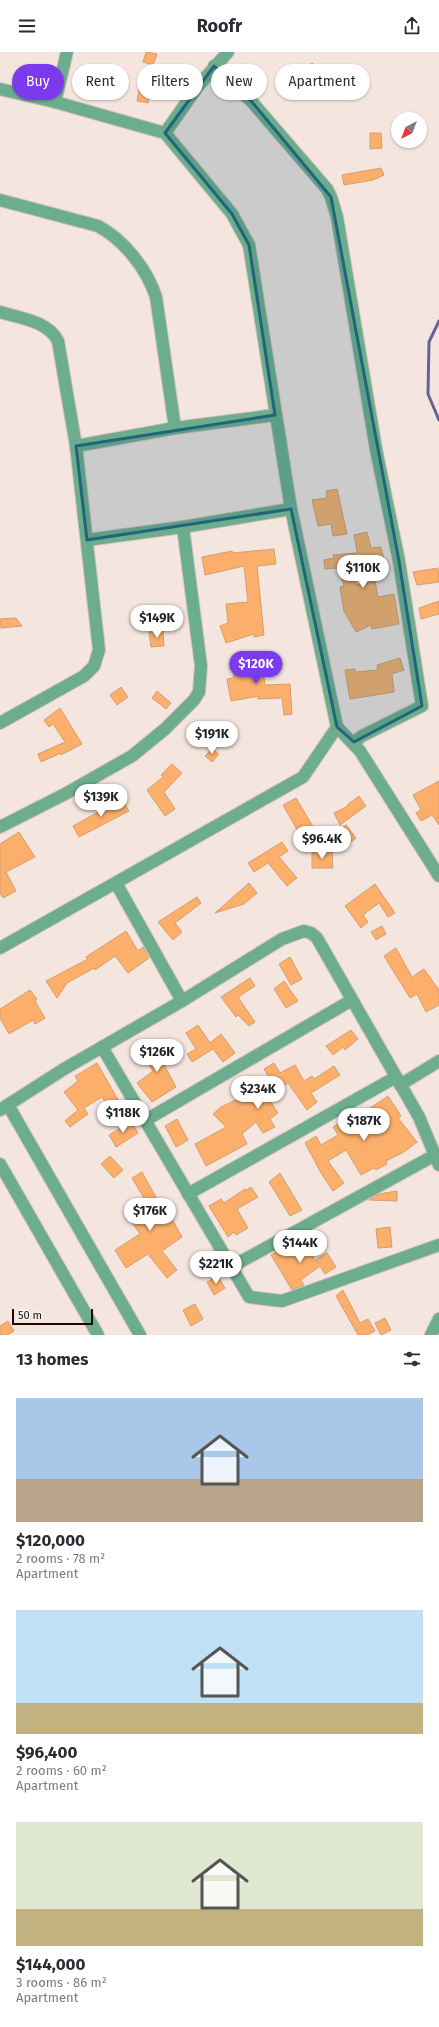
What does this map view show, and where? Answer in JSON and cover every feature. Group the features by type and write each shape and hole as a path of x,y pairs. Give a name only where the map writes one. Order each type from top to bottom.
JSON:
{"street":[{"path":"55,102 67,52"},
{"path":"216,64 228,52"},
{"path":"165,133 211,70"},
{"path":"0,90 55,102 165,133 232,214 249,245 291,509 337,727 354,742 437,870"},
{"path":"250,100 327,189 331,197 337,217 376,449 399,561 422,706 362,736 354,742"},
{"path":"0,200 98,226 110,233 135,259 150,281 156,297 175,428"},
{"path":"0,312 42,325 55,335 58,341 76,446 99,650 97,659 90,671 84,676 0,723"},
{"path":"76,446 175,428 275,415"},
{"path":"87,540 183,527 291,509"},
{"path":"0,827 65,794 132,756 165,729 194,700 199,692 201,666 183,527"},
{"path":"0,948 303,777 337,727"},
{"path":"116,883 182,1001"},
{"path":"140,1335 4,1107 102,1047 182,1001 282,939 304,931 311,933 317,938 419,1117 437,1160 231,1267"},
{"path":"146,1120 352,1000"},
{"path":"102,1047 249,1297 282,1301 439,1245"},
{"path":"188,1194 398,1081 439,1061"},
{"path":"0,1164 98,1335"},
{"path":"431,1335 439,1319"}],"highlighted area":[{"path":"214,66 252,102 331,197 399,561 422,706 354,742 337,727 291,509 87,540 76,446 275,415 249,245 232,214 165,133"}],"building":[{"path":"146,52 157,54 153,64 143,62"},
{"path":"137,100 148,100 148,103"},
{"path":"370,133 381,133 382,148 370,149"},
{"path":"381,168 384,175 373,180 344,185 342,175"},
{"path":"337,489 347,534 333,536 331,524 318,526 312,500 327,498 326,491"},
{"path":"367,532 371,548 381,547 384,560 351,565 356,585 375,581 378,597 394,594 399,624 372,629 371,625 356,632 344,611 340,587 344,586 339,568 325,569 324,560 334,558 333,555 356,553 357,551 354,535"},
{"path":"274,549 276,564 257,566 264,635 254,637 254,634 226,643 220,626 228,623 226,604 248,602 244,566 205,575 202,557 232,551 233,553"},
{"path":"438,568 439,582 417,585 413,572"},
{"path":"439,601 439,614 421,619 419,608"},
{"path":"16,618 22,626 1,628 0,619"},
{"path":"163,631 164,646 151,647 149,632"},
{"path":"245,656 247,667 262,664 265,685 290,684 292,714 284,715 282,698 257,699 260,696 231,701 227,679 234,678 233,657"},
{"path":"400,658 404,670 392,674 394,692 350,699 345,670 355,669 355,672 378,670 377,665"},
{"path":"121,687 128,697 117,705 110,695"},
{"path":"157,691 171,703 166,709 152,698"},
{"path":"60,708 82,744 61,755 61,753 41,762 38,754 65,742 53,724 49,727 44,720"},
{"path":"212,749 219,754 212,762 205,756"},
{"path":"172,764 182,773 164,792 175,809 165,816 147,790 163,777 161,775"},
{"path":"439,781 439,825 432,815 421,821 416,813 421,810 413,795"},
{"path":"359,796 366,806 340,825 334,813 348,806 347,805"},
{"path":"296,798 318,835 305,844 283,805"},
{"path":"122,799 129,811 79,837 73,826"},
{"path":"346,825 356,838 344,847 334,834"},
{"path":"19,832 35,857 6,872 16,891 3,898 0,893 0,844"},
{"path":"282,842 288,851 279,857 297,878 287,886 268,863 254,872 248,863"},
{"path":"332,852 333,868 312,868 312,853"},
{"path":"249,883 257,893 244,904 215,913"},
{"path":"375,884 395,913 388,917 379,903 363,915 368,922 361,928 345,906"},
{"path":"197,897 201,903 175,923 182,932 173,940 158,922"},
{"path":"382,926 386,934 376,940 371,932"},
{"path":"126,931 138,951 143,947 149,958 128,973 115,956 95,970 94,968 67,983 57,998 46,981 88,959 86,957"},
{"path":"396,948 412,977 424,969 439,990 439,1005 426,1012 417,994 410,998 384,956"},
{"path":"290,957 302,979 291,985 279,964"},
{"path":"250,978 255,986 238,997 255,1022 249,1026 238,1015 236,1017 221,997"},
{"path":"284,981 298,1001 286,1008 274,989"},
{"path":"30,990 37,999 35,1001 45,1018 35,1024 33,1020 9,1034 0,1018 0,1009"},
{"path":"198,1025 210,1043 221,1034 235,1053 223,1062 213,1049 192,1062 187,1054 196,1049 186,1033"},
{"path":"351,1030 358,1039 345,1050 343,1047 333,1055 326,1046"},
{"path":"170,1041 175,1051 161,1059 176,1087 152,1102 137,1083 153,1071 142,1053 153,1046 156,1049"},
{"path":"97,1063 121,1105 111,1112 102,1097 84,1108 88,1114 70,1127 65,1121 78,1110 64,1092 78,1081 75,1076"},
{"path":"274,1063 280,1073 295,1065 304,1081 312,1076 314,1079 334,1066 340,1075 311,1093 317,1102 307,1110 288,1083 267,1096 278,1113 270,1119 275,1127 263,1133 256,1122 242,1134 247,1144 206,1166 195,1144 226,1127 213,1114 221,1107 242,1097 240,1094 251,1088 252,1090 270,1079 264,1069"},
{"path":"388,1096 401,1116 398,1118 417,1142 404,1152 386,1161 387,1164 376,1170 374,1168 361,1175 346,1150 328,1161 344,1183 333,1191 321,1173 305,1143 316,1136 321,1145 338,1135 333,1127 359,1113 360,1115"},
{"path":"177,1119 188,1140 176,1147 165,1126"},
{"path":"131,1122 138,1133 116,1147 109,1135"},
{"path":"110,1156 123,1170 114,1178 101,1164"},
{"path":"142,1172 165,1214 168,1212 182,1237 162,1251 177,1270 167,1278 148,1254 126,1268 115,1250 140,1234 128,1216 147,1203 132,1178"},
{"path":"280,1173 302,1210 290,1216 269,1182"},
{"path":"251,1187 258,1197 237,1209 248,1228 236,1235 234,1232 228,1237 209,1206 221,1199 224,1203 245,1189 245,1191"},
{"path":"397,1191 397,1201 369,1200 379,1194"},
{"path":"390,1227 392,1247 378,1248 376,1229"},
{"path":"297,1240 298,1242 301,1240 318,1264 316,1260 327,1253 336,1267 325,1274 320,1266 301,1280 304,1285 292,1290 271,1255 283,1248 284,1250"},
{"path":"218,1276 225,1288 214,1295 207,1282"},
{"path":"343,1290 360,1323 368,1319 375,1331 367,1335 358,1335 336,1296"},
{"path":"195,1304 203,1319 191,1326 183,1310"},
{"path":"385,1318 391,1330 381,1335 375,1323"},
{"path":"8,1321 14,1331 7,1335 0,1335 0,1326"}],"waterway":[{"path":"439,321 429,342 428,394 439,420"}]}
